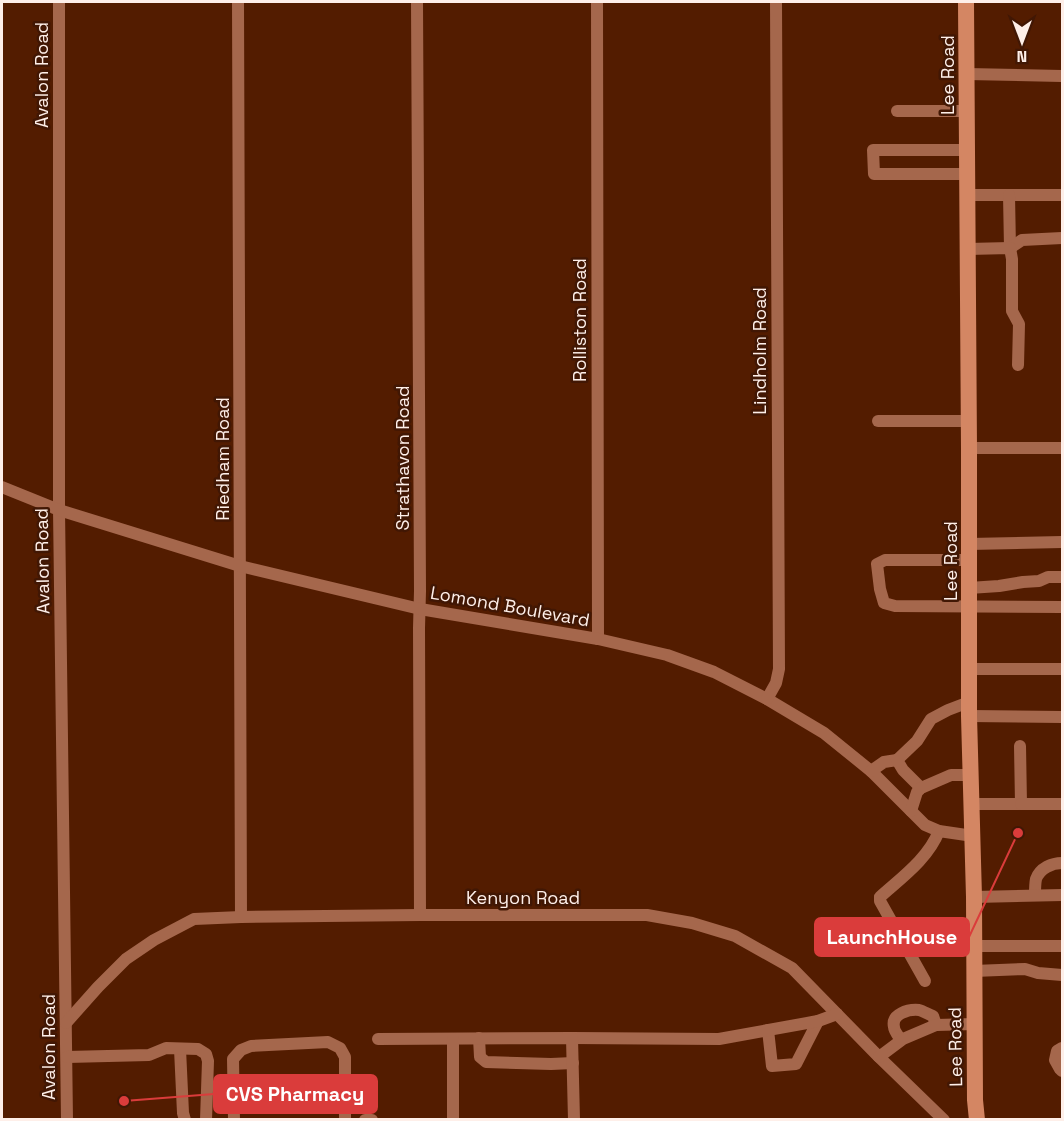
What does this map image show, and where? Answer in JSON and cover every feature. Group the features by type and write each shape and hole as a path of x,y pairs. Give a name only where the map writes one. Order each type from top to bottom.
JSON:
{"main road":[{"name":"Lee Road","path":"966,2 969,709 977,1119"}],"street":[{"name":"Avalon Road","path":"59,2 59,510 67,1119"},
{"name":"Riedham Road","path":"238,2 241,917"},
{"name":"Strathavon Road","path":"417,2 420,915"},
{"name":"Rolliston Road","path":"597,2 598,639"},
{"name":"Lindholm Road","path":"767,699 776,683 779,669 776,2"},
{"path":"967,74 1062,76"},
{"path":"897,111 967,111"},
{"path":"967,150 873,150 874,174 967,174"},
{"path":"968,195 1062,195"},
{"path":"1009,195 1012,311 1019,324 1018,365"},
{"path":"968,249 1010,248 1022,240 1062,238"},
{"path":"878,422 969,421"},
{"path":"969,448 1062,448"},
{"name":"Lomond Boulevard","path":"2,487 59,510 240,566 420,609 598,639 667,655 695,665 767,699 824,733 871,771 926,825 939,831 973,837"},
{"path":"1062,542 885,560 877,564 884,603 895,606 1062,607"},
{"path":"969,588 1062,577"},
{"path":"969,669 1062,669"},
{"path":"871,771 885,762 897,760 917,741 931,719 951,709 1062,717"},
{"path":"1020,746 1021,804"},
{"path":"897,760 903,770 921,788"},
{"path":"910,811 917,792 921,788 951,775 971,775"},
{"path":"972,804 1062,804"},
{"path":"926,981 880,901 880,897 934,844 939,831"},
{"path":"1035,896 1036,880 1040,874 1055,863 1062,863"},
{"path":"974,897 1062,895"},
{"name":"Kenyon Road","path":"66,1023 126,959 154,940 194,919 420,915 647,915 692,923 735,936 792,968 879,1057 944,1119"},
{"path":"974,946 1062,946"},
{"path":"974,971 1025,969 1038,973 1062,975"},
{"path":"901,1040 894,1028 894,1021 907,1010 920,1010 933,1016 936,1025"},
{"path":"378,1040 719,1039 818,1021 837,1014"},
{"path":"768,1030 772,1066 795,1064 818,1021"},
{"path":"879,1057 901,1040 936,1025 975,1023"},
{"path":"479,1038 480,1057 486,1062 573,1063"},
{"path":"572,1038 574,1119"},
{"path":"453,1039 453,1119"},
{"path":"234,1119 233,1059 241,1050 251,1046 328,1042 340,1048 345,1057 345,1119"},
{"path":"67,1057 149,1055 166,1048 198,1049 206,1054 208,1061 206,1119"},
{"path":"1062,1048 1057,1051 1055,1060 1062,1071"},
{"path":"180,1049 185,1119"},
{"path":"365,1119 372,1119"}],"place":[{"name":"LaunchHouse","path":"1018,833"},
{"name":"CVS Pharmacy","path":"124,1101"}]}
